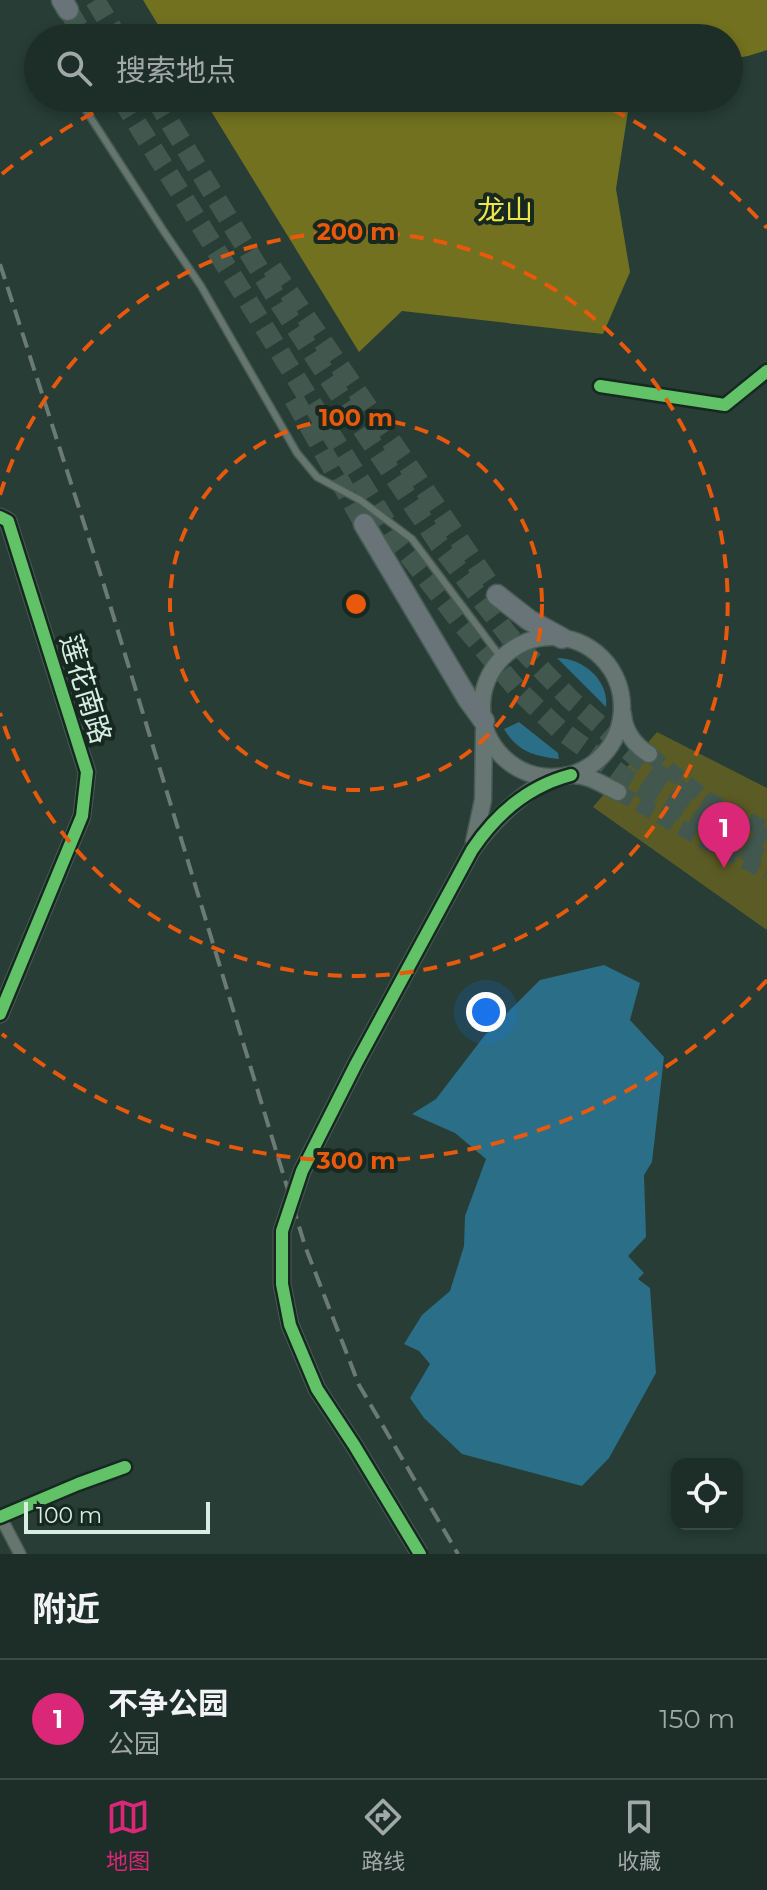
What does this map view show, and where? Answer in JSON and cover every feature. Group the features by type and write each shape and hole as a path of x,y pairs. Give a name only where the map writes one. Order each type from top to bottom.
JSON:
{"highway":[{"path":"364,524 484,721"},
{"path":"497,595 529,620 562,638"}],"street":[{"path":"600,386 725,405 767,371"},
{"name":"莲花南路","path":"0,517 8,521 87,772 82,816 0,1014"},
{"path":"472,850 483,800 483,699 493,670 517,647 540,638 562,638 580,643 603,658 621,691 623,720 635,743 649,754"},
{"path":"420,1554 317,1389 290,1325 282,1284 282,1231 302,1171 472,850 507,809 533,790 592,765 605,753 617,734 623,712"},
{"path":"484,721 493,744 509,762 530,774 585,777 618,792"},
{"path":"20,1554 0,1517 125,1467"}],"lane":[{"path":"87,112 201,286 297,453 317,477 360,500 412,539 502,659"}],"shaded area":[{"path":"657,732 767,788 767,930 593,807"}],"green space":[{"path":"143,0 767,0 767,50 743,57 743,24 158,24"},
{"name":"龙山","path":"212,112 628,112 616,189 630,272 603,334 402,311 359,352"}],"water":[{"path":"557,658 576,662 592,672 603,688 606,707"},
{"path":"519,722 558,753 559,759 534,754 515,743 504,729"},
{"path":"604,965 640,983 630,1020 664,1057 652,1162 644,1175 646,1237 628,1256 644,1273 638,1279 650,1288 656,1373 609,1458 582,1486 462,1454 424,1418 410,1398 430,1364 419,1351 404,1344 422,1315 450,1291 464,1246 465,1216 486,1159 455,1133 412,1114 436,1099 485,1035 540,980"}],"tunnel":[{"path":"95,0 110,24"},
{"path":"68,10 76,24"},
{"path":"130,112 399,543 517,689 559,729 626,778 767,861"},
{"path":"164,112 282,307 339,394 439,544 509,636 570,699 643,763 684,793 767,839"},
{"path":"272,268 497,595"},
{"path":"294,399 364,524"},
{"path":"649,754 707,799 767,830"},
{"path":"618,792 767,872"}],"railway":[{"path":"0,264 103,582 305,1246 359,1385 458,1554"}],"cycle path":[{"path":"600,386 725,405 767,371"},
{"path":"0,517 8,521 87,772 82,816 0,1014"},
{"path":"420,1554 317,1389 290,1325 282,1284 282,1231 302,1171 472,850 515,803 541,786 571,775"},
{"path":"0,1517 125,1467"}],"place":[{"name":"不争公园","path":"724,868"}]}
